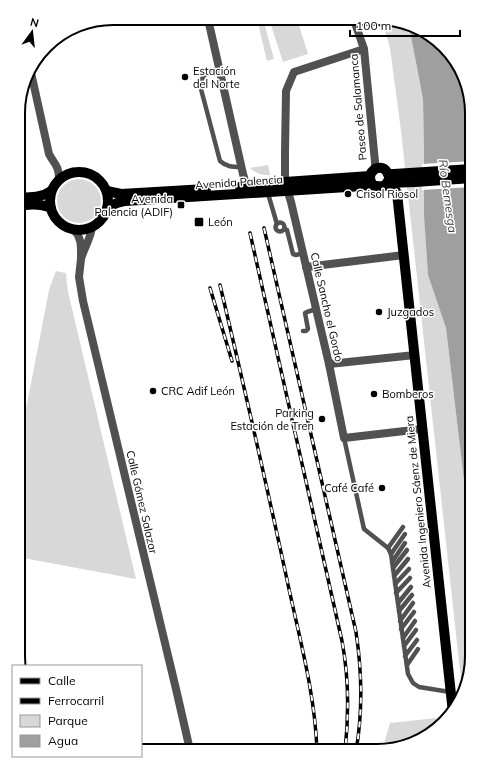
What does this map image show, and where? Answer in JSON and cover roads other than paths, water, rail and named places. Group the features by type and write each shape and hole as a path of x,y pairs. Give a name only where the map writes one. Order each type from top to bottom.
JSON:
{"main road":[{"name":"Avenida Palencia","path":"107,191 121,194 247,190 266,192 287,186 372,172 381,168 384,169 387,181"},
{"name":"Avenida Palencia","path":"412,179 465,170"},
{"path":"25,198 46,195 59,180 68,174 84,172 92,175 107,191 108,201 104,216 92,227 74,230 66,227 54,216 51,208 51,191"},
{"path":"372,172 370,181 374,186"},
{"name":"Avenida Palencia","path":"287,186 380,187 394,174 412,179 465,178"},
{"path":"387,181 397,193 412,179"},
{"path":"247,190 287,186"},
{"name":"Avenida Palencia","path":"107,208 125,201 247,190"},
{"name":"Avenida Ingeniero Sáenz de Miera","path":"397,193 452,702"},
{"path":"25,205 37,204 51,208"}],"street":[{"path":"209,25 247,190"},
{"name":"Paseo de Salamanca","path":"356,25 364,49 375,162 372,172"},
{"name":"Calle Sancho el Gordo","path":"344,438 329,364 287,186 285,152 286,91 294,72 364,49"},
{"path":"32,78 49,154 57,166 59,180"},
{"name":"Calle Gómez Salazar","path":"81,258 92,227"},
{"name":"Calle Gómez Salazar","path":"74,230 81,240 79,277 83,301 189,744"},
{"path":"306,267 404,255"},
{"path":"329,364 415,355"},
{"path":"344,438 422,429"}],"lane":[{"path":"220,70 207,73 202,77 200,82 201,89 220,161 228,166 241,167"},
{"path":"266,192 278,231 284,229 287,230 293,254 296,255 303,253"},
{"path":"303,331 308,329 305,313 316,309"},
{"path":"344,438 364,529 388,548 390,554 408,674 413,683 419,687 450,692"},
{"path":"388,548 404,527"},
{"path":"390,554 405,534"},
{"path":"392,562 405,543"},
{"path":"393,568 406,550"},
{"path":"394,576 408,559"},
{"path":"395,584 409,569"},
{"path":"396,593 410,578"},
{"path":"398,604 411,587"},
{"path":"399,611 412,594"},
{"path":"400,620 413,603"},
{"path":"401,629 414,612"},
{"path":"403,638 415,621"},
{"path":"404,646 416,630"},
{"path":"405,656 417,640"},
{"path":"407,665 418,649"}],"water":[{"name":"Río Bernesga","path":"410,32 431,43 447,59 458,79 464,102 465,490 446,328 428,275 424,216 423,99"}],"railway":[{"path":"264,228 356,632 360,662 361,692 360,721 357,744"},
{"path":"250,233 342,641 348,696 346,744"},
{"path":"220,285 305,662 313,706 317,744"},
{"path":"210,288 232,361"}],"place":[{"name":"Estación del Norte","path":"185,77"},
{"name":"Crisol Riosol","path":"348,194"},
{"name":"Avenida Palencia (ADIF)","path":"181,205"},
{"name":"León","path":"199,222"},
{"name":"Juzgados","path":"379,312"},
{"name":"CRC Adif León","path":"153,391"},
{"name":"Bomberos","path":"374,394"},
{"name":"Parking Estación de Tren","path":"322,419"},
{"name":"Café Café","path":"382,488"}]}
